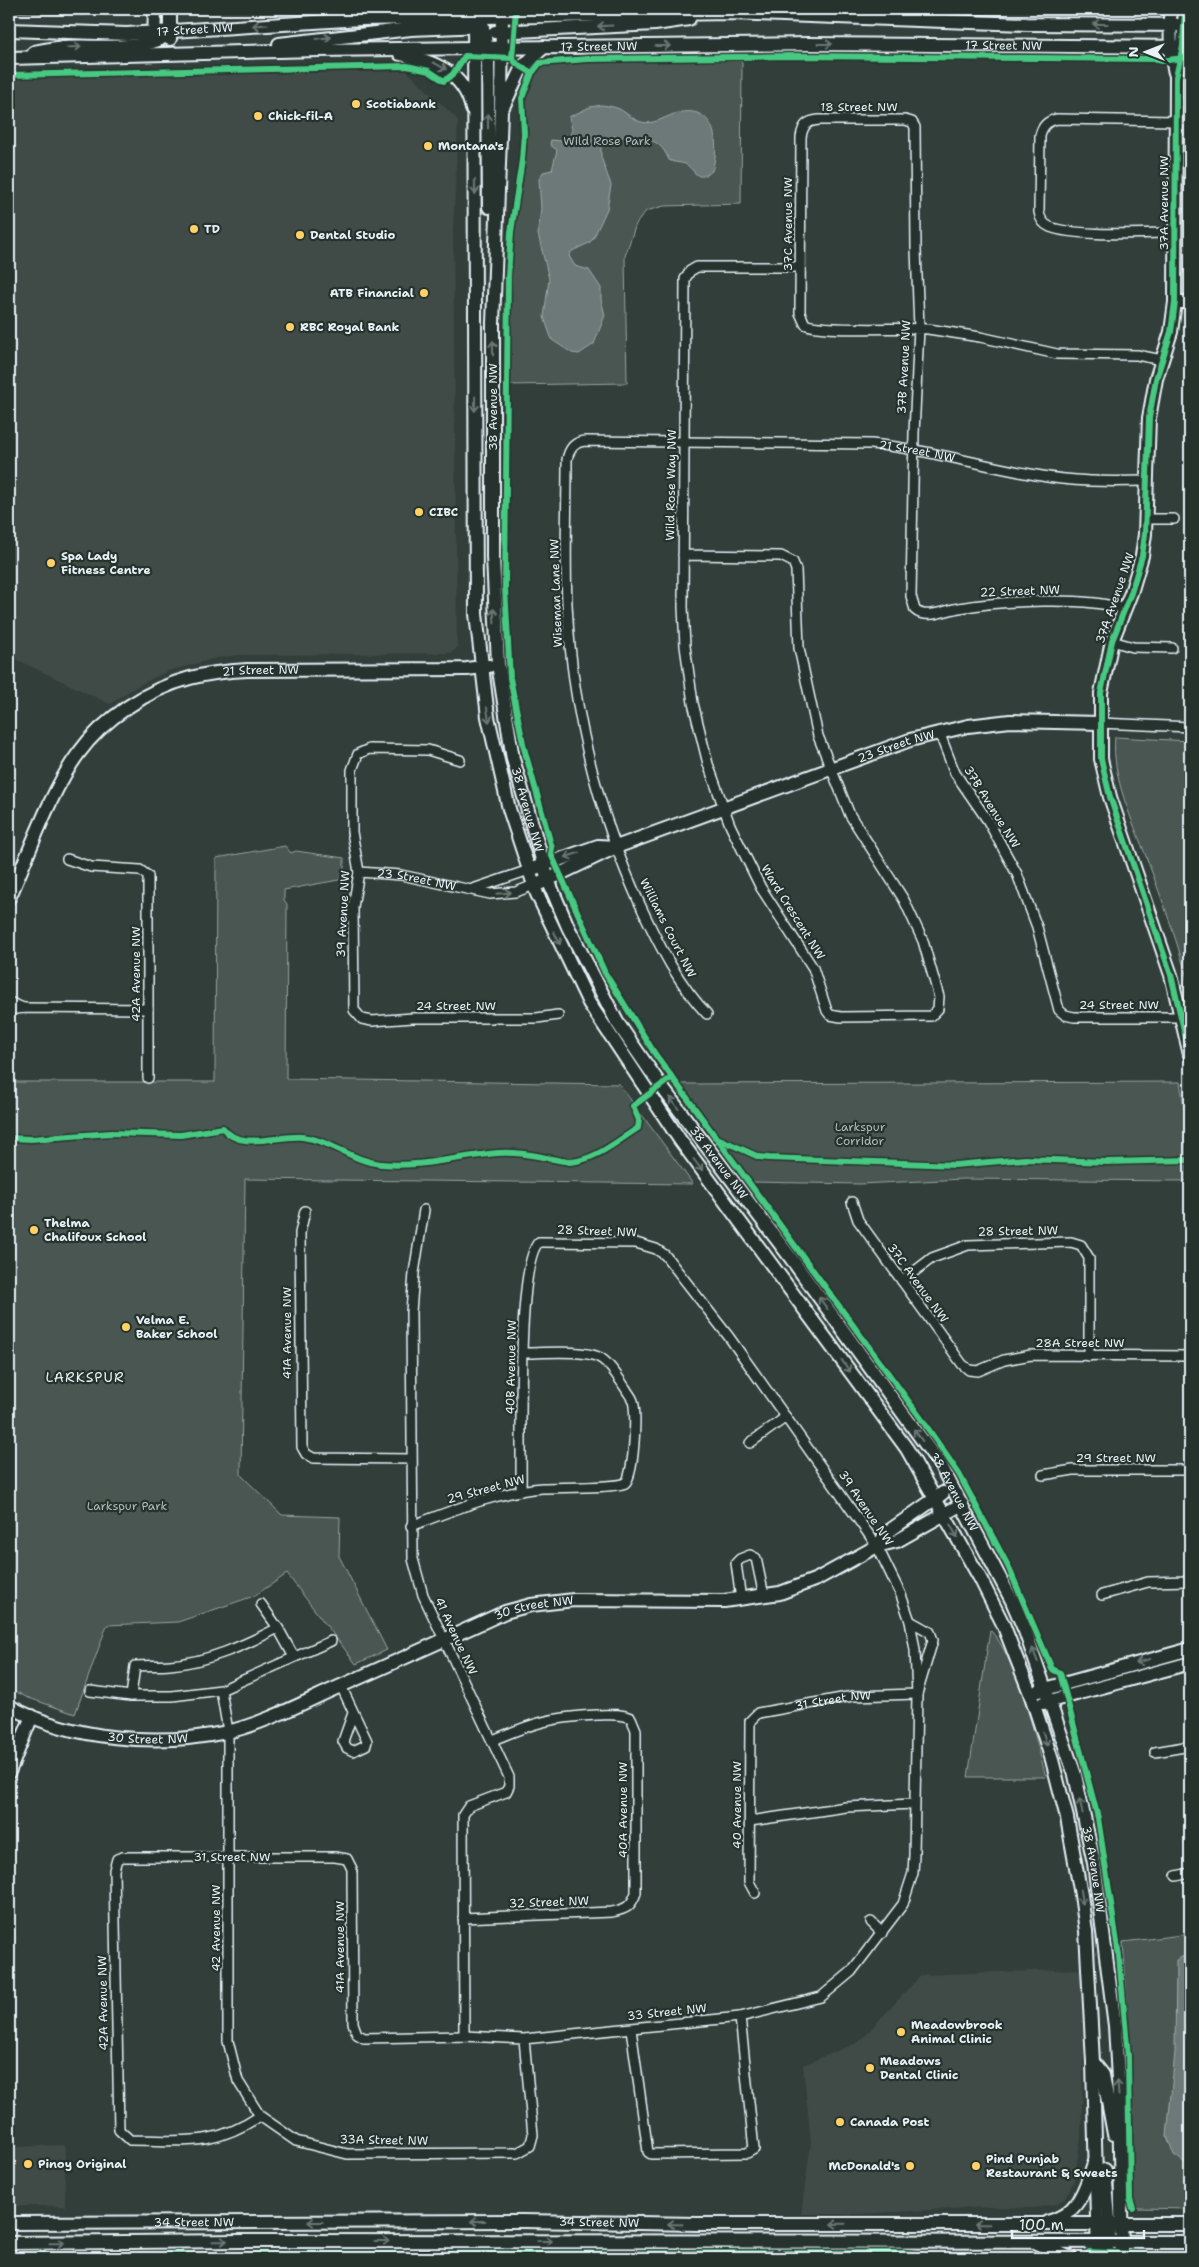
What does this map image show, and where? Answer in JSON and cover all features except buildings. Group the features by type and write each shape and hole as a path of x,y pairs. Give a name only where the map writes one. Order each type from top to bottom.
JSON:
{"main road":[{"path":"9,57 65,47 154,43 155,9"},
{"path":"169,54 170,9"},
{"path":"410,18 426,9"},
{"path":"1170,9 1170,24 1184,38"},
{"path":"1184,38 1185,9"},
{"name":"17 Street NW","path":"154,43 170,32 293,23 410,18 655,24 679,22 704,14 782,14 1027,24 1170,24 1184,38"},
{"path":"224,53 289,42 488,21 481,48 494,274"},
{"name":"38 Avenue NW","path":"488,21 502,48 494,274 492,557 498,664 513,759 543,865 568,926 617,1022 941,1466 1012,1601 1046,1689 1074,1775 1094,1863 1109,1967 1116,2047 1122,2258"},
{"name":"17 Street NW","path":"9,30 104,34 154,43 169,54 377,49 1184,38"},
{"name":"37A Avenue NW","path":"1184,38 1176,77 1175,302 1171,332 1162,360 1149,418 1146,519 1139,569 1112,641 1102,687 1100,723 1101,758 1107,786 1158,933 1182,1017 1190,1055"},
{"name":"38 Avenue NW","path":"481,48 474,121 476,588 481,667 488,717 499,772 534,885 558,941 589,1003 680,1140 907,1449 945,1514 1003,1624 1034,1706 1067,1818 1077,1867 1086,1931 1097,2154"},
{"path":"501,112 522,67 544,48"},
{"path":"377,49 428,60 442,66 453,74 470,99 474,121"},
{"path":"1175,302 1190,302"},
{"name":"21 Street NW","path":"9,898 63,779 78,754 107,723 155,691 188,678 247,670 481,667 498,664"},
{"name":"23 Street NW","path":"534,885 616,847 910,740 939,732 1010,721 1100,723"},
{"name":"23 Street NW","path":"529,870 598,846 616,847"},
{"name":"30 Street NW","path":"877,1546 889,1531 952,1488"},
{"name":"30 Street NW","path":"9,1706 32,1716 83,1731 138,1738 176,1738 228,1732 286,1711 505,1612 551,1602 741,1600 764,1596 805,1585 877,1546 897,1541 962,1504"},
{"path":"1030,1693 1190,1648"},
{"path":"1034,1706 1190,1663"},
{"path":"9,1772 32,1716"},
{"path":"1116,2047 1108,2055 1093,2062 1103,2075 1111,2124 1120,2153"},
{"path":"1097,2154 1105,2168 1102,2241 1098,2258"},
{"path":"1031,2225 1059,2218 1076,2206 1087,2185 1097,2154"},
{"name":"34 Street NW","path":"9,2223 523,2221 697,2224 1190,2224"},
{"path":"1103,2224 1112,2236 1122,2241"},
{"path":"1029,2240 1071,2258"},
{"name":"34 Street NW","path":"9,2244 263,2241 1029,2240 1190,2242"},
{"path":"1102,2241 1109,2258"}],"street":[{"path":"1176,120 1057,119 1048,122 1043,127 1040,136 1039,212 1042,220 1048,226 1068,231 1176,233"},
{"name":"18 Street NW","path":"806,124 819,120 898,120 912,122"},
{"name":"37B Avenue NW","path":"912,122 916,134 916,249 920,328 914,449 911,596 917,612"},
{"name":"37C Avenue NW","path":"806,124 800,137 800,313 805,324 818,328 920,328"},
{"name":"Wild Rose Way NW","path":"723,808 702,740 690,686 684,626 683,555 687,274 693,268 702,267 800,267"},
{"path":"920,328 980,337 1057,354 1138,355 1162,360"},
{"name":"Wiseman Lane NW","path":"616,847 589,758 574,680 567,604 568,454 572,447 580,441 684,442"},
{"name":"21 Street NW","path":"684,442 871,444 914,449 1038,476 1082,481 1146,481"},
{"path":"1146,519 1174,519"},
{"path":"683,555 782,556 793,562 796,570 797,615 802,667 814,725 829,769"},
{"name":"22 Street NW","path":"917,612 927,614 980,604 1023,602 1097,603 1124,609"},
{"path":"1112,641 1133,647 1172,648"},
{"name":"23 Street NW","path":"1100,723 1190,727"},
{"name":"37B Avenue NW","path":"939,732 955,773 988,821 1017,874 1037,927 1059,1010"},
{"name":"39 Avenue NW","path":"356,1013 353,1001 353,908 359,872 353,845 351,810 352,764 355,757 364,750 419,750 437,752 460,760"},
{"name":"Ward Crescent NW","path":"723,808 761,888 813,968 826,1011 830,1015 841,1017 931,1016 938,1009 939,997 923,941 904,900 850,816 829,769"},
{"name":"Williams Court NW","path":"616,847 634,891 660,944 692,999 707,1014"},
{"name":"42A Avenue NW","path":"67,859 91,867 135,869 145,872 149,885 148,1078"},
{"name":"23 Street NW","path":"473,889 529,870"},
{"name":"23 Street NW","path":"359,872 401,876 496,894 516,892 534,885"},
{"path":"9,1002 23,1008"},
{"path":"9,1010 23,1008 148,1009"},
{"name":"24 Street NW","path":"1059,1010 1065,1015 1074,1017 1182,1017"},
{"name":"24 Street NW","path":"356,1013 362,1019 372,1021 537,1018 558,1015"},
{"name":"37C Avenue NW","path":"852,1202 858,1220 962,1364 973,1371"},
{"name":"41 Avenue NW","path":"424,1210 414,1272 412,1304 411,1526 415,1572 443,1640 493,1740 509,1777 509,1786 506,1792 469,1806 463,1815 464,2036"},
{"name":"41A Avenue NW","path":"305,1211 300,1233 300,1444 306,1454 316,1459 411,1459"},
{"name":"28 Street NW","path":"536,1244 544,1242 625,1242 646,1245 656,1250"},
{"name":"28 Street NW","path":"902,1281 932,1258 968,1245 1070,1242 1084,1246 1089,1258 1089,1356"},
{"name":"40B Avenue NW","path":"522,1491 526,1283 531,1256 536,1244"},
{"name":"39 Avenue NW","path":"656,1250 672,1264 712,1315 786,1417 877,1546 898,1588 910,1621 915,1650 917,1694 913,1873"},
{"name":"29 Street NW","path":"411,1526 479,1501 522,1491 579,1486 612,1486 620,1485 628,1480 631,1468 634,1402 609,1366 595,1355 524,1353"},
{"name":"28A Street NW","path":"973,1371 1023,1356 1190,1356"},
{"path":"750,1443 786,1417"},
{"name":"29 Street NW","path":"1043,1475 1073,1470 1190,1470"},
{"path":"741,1600 736,1562 750,1555 756,1558 764,1596"},
{"path":"1102,1595 1148,1582 1190,1581"},
{"path":"261,1604 278,1628 294,1657"},
{"name":"39 Avenue NW","path":"910,1621 930,1632 933,1640 917,1694"},
{"path":"132,1696 135,1666 170,1665 195,1661 257,1639 278,1628"},
{"path":"90,1691 132,1696 189,1695 221,1690 331,1641"},
{"path":"341,1686 353,1713"},
{"name":"42 Avenue NW","path":"221,1690 228,1732 228,2041 238,2081 260,2116"},
{"name":"31 Street NW","path":"752,1717 758,1713 853,1696 917,1694"},
{"name":"40A Avenue NW","path":"493,1740 536,1722 555,1718 618,1715 630,1718 636,1730 636,1893 633,1902"},
{"name":"40 Avenue NW","path":"752,1717 749,1727 749,1882 755,1893"},
{"path":"1155,1752 1190,1746"},
{"path":"750,1820 846,1807 914,1804"},
{"name":"31 Street NW","path":"117,1860 122,1857 229,1856 335,1857 346,1859"},
{"name":"41A Avenue NW","path":"346,1859 352,1869 353,2022 357,2034"},
{"name":"42A Avenue NW","path":"117,1860 114,1870 119,2130 130,2140 210,2140 231,2133 260,2116"},
{"name":"33 Street NW","path":"357,2034 364,2038 464,2036 524,2039 740,2016 821,1997 851,1972 882,1933 903,1904 913,1873"},
{"path":"1176,1876 1190,1873"},
{"name":"32 Street NW","path":"463,1918 612,1912 627,1909 633,1902"},
{"path":"871,1922 882,1933"},
{"path":"631,2029 648,2152 651,2154 751,2152 754,2149 740,2016"},
{"name":"33A Street NW","path":"260,2116 296,2141 347,2154 517,2153 530,2146 532,2126 524,2039"}],"shaded area":[{"path":"86,9 140,9 127,14 85,15"},
{"path":"407,71 458,120 453,232 457,648 451,653 238,655 217,658 168,671 137,686 110,704 9,656 9,78"},
{"path":"602,105 619,109 636,120 645,123 654,122 674,114 698,113 712,127 716,148 715,160 712,171 706,175 699,176 689,166 669,160 659,145 653,141 614,136 601,144 601,157 611,185 607,209 593,239 572,251 569,256 575,266 589,270 601,288 601,300 605,315 594,344 579,354 572,353 552,340 544,317 549,279 538,234 541,208 539,179 543,172 552,170 557,150 550,145 551,140 561,141 570,136 572,129 569,117 590,107"},
{"path":"1190,1953 1190,2166 1174,2155 1167,2136 1175,2052 1176,1960"},
{"path":"1080,1969 1084,2044 1081,2137 1074,2181 1064,2199 1056,2204 1035,2208 988,2207 857,2214 801,2214 811,2143 803,2065 859,2042 921,1975"},
{"path":"65,2145 65,2206 14,2206 14,2147"}],"green space":[{"path":"9,9 86,9 85,15 9,12"},
{"name":"Wild Rose Park","path":"547,61 742,61 741,204 664,206 646,211 636,224 625,256 627,383 509,385 513,242 524,157 524,96 532,73 537,65"},
{"path":"1115,737 1190,741 1190,990 1170,924 1124,799 1116,768"},
{"name":"Larkspur Park","path":"285,846 291,853 296,851 344,858 344,879 284,890 284,900 287,904 286,1079 619,1084 693,1184 245,1179 241,1475 282,1515 340,1517 339,1556 387,1650 356,1664 287,1574 254,1596 178,1622 107,1625 75,1714 26,1697 9,1688 9,1082 215,1082 216,858"},
{"name":"Larkspur Corridor","path":"1180,1082 1185,1113 1188,1181 963,1179 860,1184 751,1182 680,1084"},
{"path":"990,1630 999,1642 1017,1678 1046,1777 968,1777"},
{"path":"1190,1934 1190,2209 1138,2208 1132,2200 1129,2028 1123,1942"}],"cycle path":[{"path":"516,9 512,58 517,64 532,73"},
{"path":"1185,9 1183,46 1176,77 1175,302 1171,332 1156,379 1149,418 1145,534 1142,556 1131,593 1112,641 1101,693 1101,759 1110,797 1171,975 1190,1055"},
{"path":"9,75 407,66 429,71 444,81 453,74 465,56 512,58"},
{"path":"1133,2208 1130,2199 1128,2056 1119,1956 1098,1818 1060,1673 1052,1669 1008,1566 959,1474 920,1417 655,1054 605,973 551,854 552,848 524,748 510,678 505,587 508,276 511,232 522,160 524,133 522,98 532,73 540,63 587,59 798,56 1154,59 1162,61 1188,57 1190,59"},
{"path":"9,1138 31,1139 111,1133 181,1135 223,1128 230,1135 239,1139 259,1140 292,1137 312,1139 360,1159 381,1164 425,1163 498,1153 525,1154 570,1162 589,1158 638,1128 639,1120 633,1106 671,1078"},
{"path":"715,1137 759,1157 769,1158 955,1165 1025,1159 1107,1162 1190,1160"},
{"path":"1083,2258 1089,2252 1190,2257"},
{"path":"9,2255 901,2253 958,2258"}],"place":[{"name":"Scotiabank","path":"356,104"},
{"name":"Chick-fil-A","path":"258,116"},
{"name":"Montana's","path":"428,146"},
{"name":"TD","path":"194,229"},
{"name":"Dental Studio","path":"300,235"},
{"name":"ATB Financial","path":"424,293"},
{"name":"RBC Royal Bank","path":"290,327"},
{"name":"CIBC","path":"419,512"},
{"name":"Spa Lady Fitness Centre","path":"51,563"},
{"name":"Thelma Chalifoux School","path":"34,1230"},
{"name":"Velma E. Baker School","path":"126,1327"},
{"name":"Meadowbrook Animal Clinic","path":"901,2032"},
{"name":"Meadows Dental Clinic","path":"870,2068"},
{"name":"Canada Post","path":"840,2122"},
{"name":"Pinoy Original","path":"28,2164"},
{"name":"McDonald's","path":"910,2166"},
{"name":"Pind Punjab Restaurant & Sweets","path":"976,2166"}],"district":[{"name":"LARKSPUR","path":"85,1377"}]}
